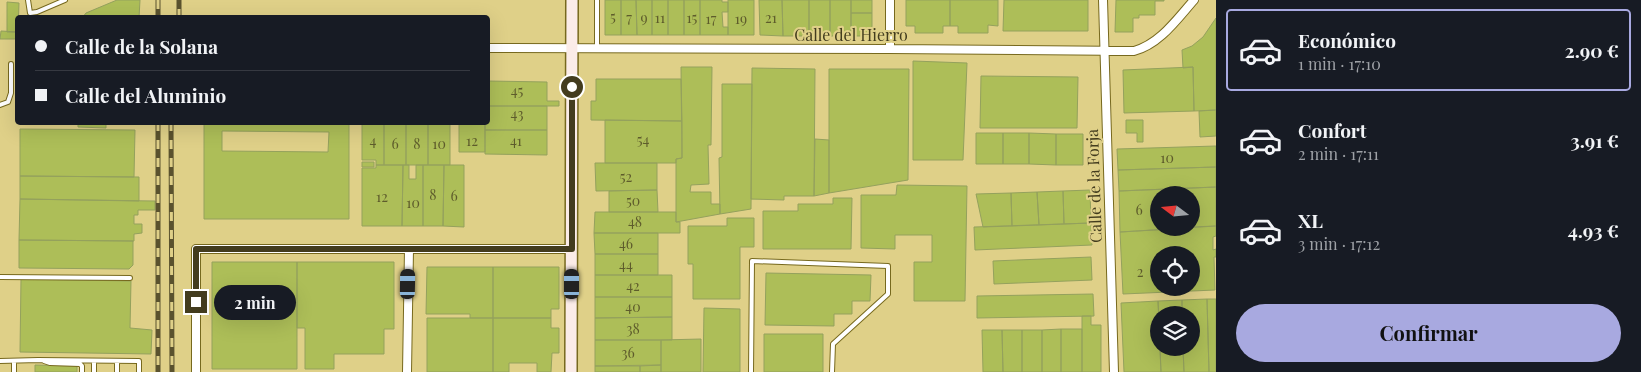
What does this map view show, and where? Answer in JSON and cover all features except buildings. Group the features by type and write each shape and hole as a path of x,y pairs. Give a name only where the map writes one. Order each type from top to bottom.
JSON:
{"street":[{"path":"571,372 572,0"},
{"path":"890,0 890,49"},
{"name":"Calle de la Forja","path":"1103,0 1114,372"},
{"name":"Calle del Hierro","path":"490,48 1134,51 1150,46 1194,0"},
{"path":"196,372 196,249 572,249"},
{"path":"407,372 409,249"}],"lane":[{"path":"28,0 30,13 65,0"},
{"path":"597,0 597,49"},
{"path":"0,105 8,102 11,93 11,64"},
{"path":"751,372 752,261 888,266 888,294 833,344 832,372"},
{"path":"0,277 130,278"},
{"path":"38,360 50,363 80,364 82,372"},
{"path":"94,360 94,372"},
{"path":"0,361 139,361 139,372"},
{"path":"117,361 117,372"},
{"path":"14,362 14,372"}],"railway":[{"path":"158,0 158,15"},
{"path":"179,0 179,15"},
{"path":"158,125 158,372"},
{"path":"171,125 172,372"}],"route":[{"path":"196,302 196,249 572,249 572,87"}]}
